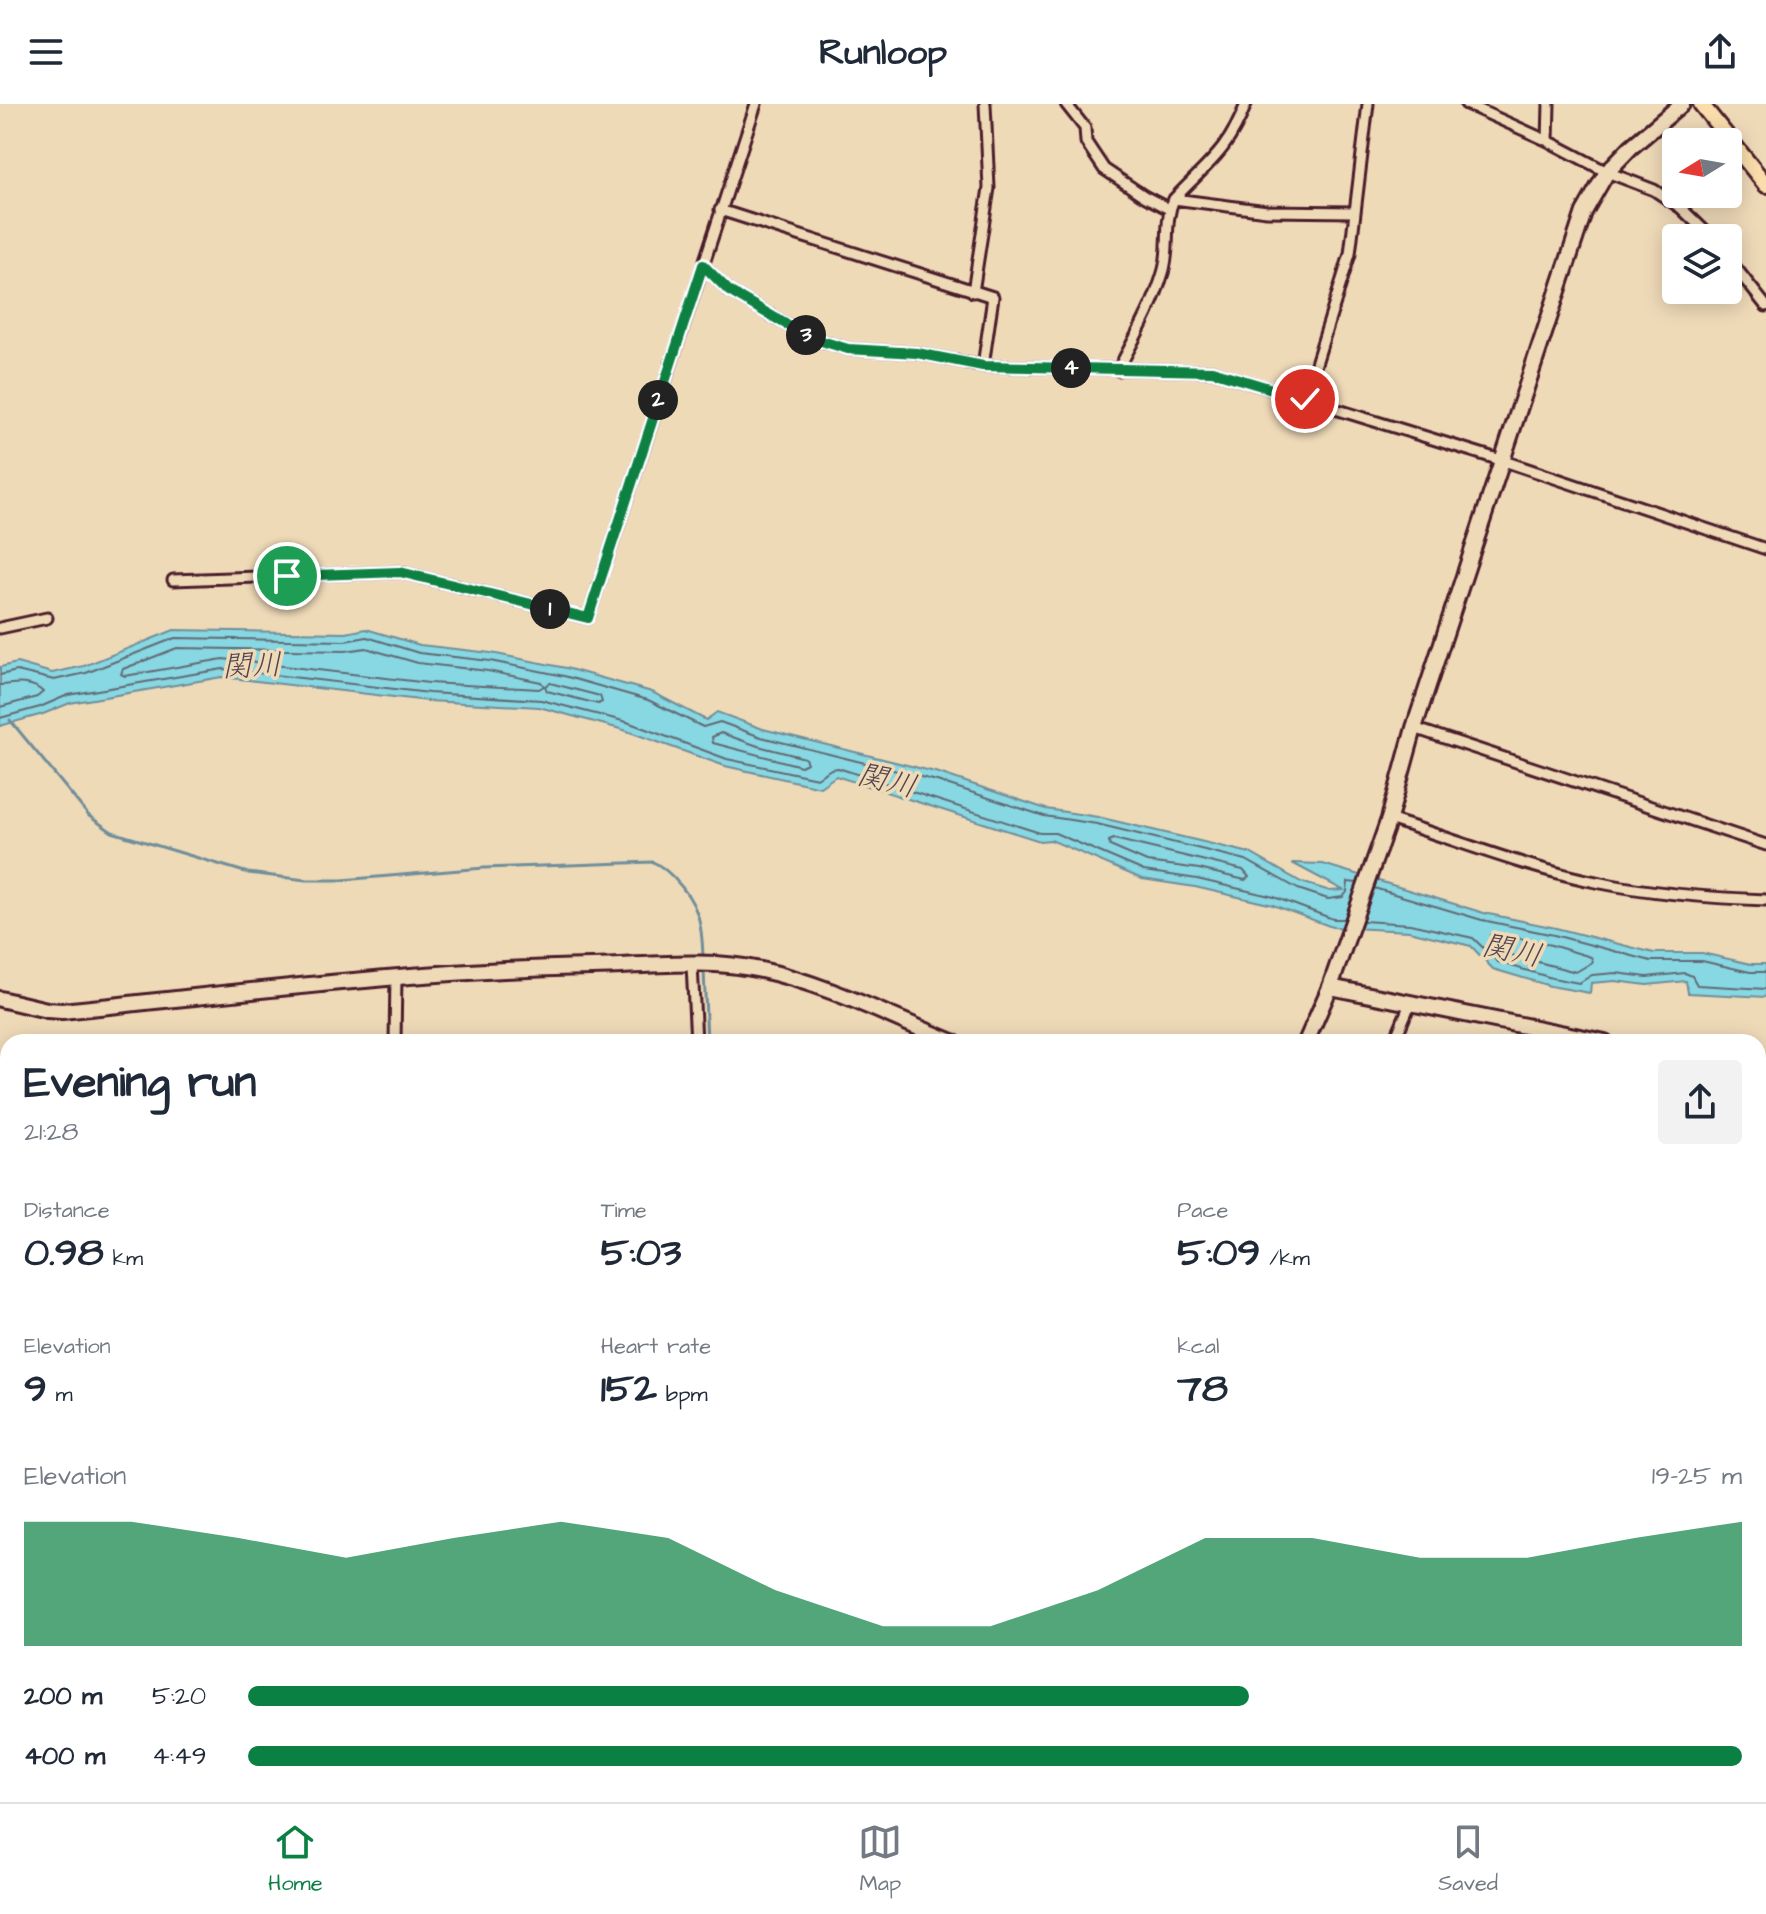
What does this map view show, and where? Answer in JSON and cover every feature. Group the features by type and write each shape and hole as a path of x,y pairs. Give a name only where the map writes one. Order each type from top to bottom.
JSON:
{"main road":[{"path":"1701,104 1766,185"}],"street":[{"path":"173,580 400,572 588,618 756,104"},
{"path":"973,292 989,188 985,104"},
{"path":"1066,104 1085,128 1086,142 1104,169 1137,192 1172,204 1267,211 1355,212"},
{"path":"1118,370 1150,307 1163,273 1172,204 1225,148 1237,129 1246,104"},
{"path":"1305,399 1350,254 1369,104"},
{"path":"1466,104 1663,196 1698,224"},
{"path":"1548,141 1549,104"},
{"path":"1309,1034 1332,982 1389,819 1414,728 1584,212 1607,172 1631,147 1682,104"},
{"path":"720,210 993,297 983,366"},
{"path":"703,265 729,291 808,337 848,349 917,353 983,366 1212,371 1504,461 1766,549"},
{"path":"1742,276 1766,306"},
{"path":"0,628 47,618"},
{"path":"1414,728 1766,845"},
{"path":"1389,819 1603,884 1677,894 1766,900"},
{"path":"692,965 696,1034"},
{"path":"0,999 62,1011 498,969 723,965 813,985 933,1034"},
{"path":"395,1034 396,977"},
{"path":"1332,982 1410,1004 1564,1034"},
{"path":"1397,1034 1410,1004"}],"water":[{"name":"関川","path":"366,629 420,645 491,653 566,668 652,692 706,720 717,712 763,729 939,773 1046,809 1098,817 1250,853 1301,882 1330,891 1343,890 1292,863 1323,864 1484,913 1654,953 1702,953 1751,964 1766,964 1766,997 1688,993 1686,981 1647,985 1615,981 1591,983 1590,993 1550,986 1493,969 1471,946 1409,931 1332,927 1273,905 1195,887 1142,879 1051,840 1040,841 836,776 820,787 725,766 624,730 539,707 428,701 222,677 70,703 0,726 0,667 17,663 52,673 84,666 174,630 346,633"}],"waterway":[{"path":"10,720 89,816 112,832 248,873 306,880 342,880 484,868 653,862 673,877 694,905 702,934 703,958"},
{"path":"704,970 707,1034"}],"route":[{"path":"287,576 400,572 588,618 703,265 729,291 808,337 848,349 917,353 983,366 1212,371 1305,399"}]}
